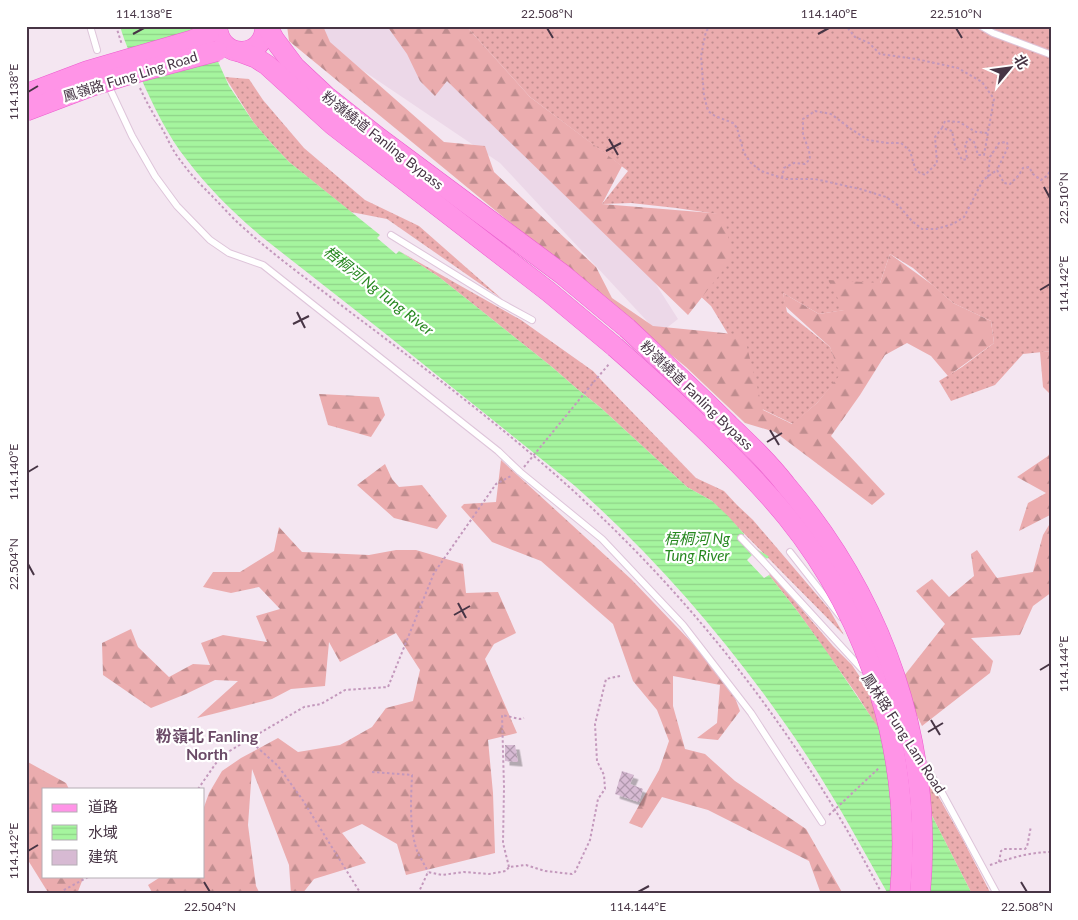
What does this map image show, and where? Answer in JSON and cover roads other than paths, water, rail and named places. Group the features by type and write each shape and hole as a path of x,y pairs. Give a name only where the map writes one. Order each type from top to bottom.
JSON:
{"main road":[{"name":"鳳嶺路 Fung Ling Road","path":"26,110 128,75 231,51 244,52 252,50 259,44 266,26"},
{"name":"粉嶺繞道 Fanling Bypass","path":"266,26 279,47 338,118 638,367 745,469 804,539 848,613 863,645 883,703 894,752 900,794 903,850 900,894"},
{"name":"鳳嶺路 Fung Ling Road","path":"26,94 87,70 193,40 214,28"},
{"path":"214,28 222,42 231,51"},
{"name":"粉嶺繞道 Fanling Bypass","path":"231,51 256,58 267,65 338,118 562,274 627,328 688,385 765,460 804,506 844,565 868,609 892,665 909,725 918,782 922,850 920,894"}],"lane":[{"path":"90,26 97,50"},
{"path":"981,26 993,33 1052,55"},
{"path":"110,89 132,136 154,176 177,206 210,240 229,253 263,265 498,450 602,540 683,625 751,713 822,822"},
{"path":"391,235 532,320"},
{"path":"741,538 862,670"},
{"path":"790,552 844,624"},
{"path":"848,631 855,646"},
{"name":"鳳林路 Fung Lam Road","path":"857,654 862,670 894,718"},
{"name":"鳳林路 Fung Lam Road","path":"904,732 941,791 997,894"}],"water":[{"name":"梧桐河 Ng Tung River","path":"120,26 202,26 229,86 254,123 289,162 380,235 377,238 396,254 399,251 439,277 552,367 601,408 687,487 712,501 728,516 744,534 740,540 752,555 747,560 764,578 769,575 798,612 901,761 929,810 972,894 888,894 805,753 754,681 699,612 639,547 575,486 262,237 223,201 195,171 167,130 140,76"}],"waterway":[{"path":"755,550 767,557"}],"district":[{"name":"粉嶺北 Fanling North","path":"207,744"}]}
